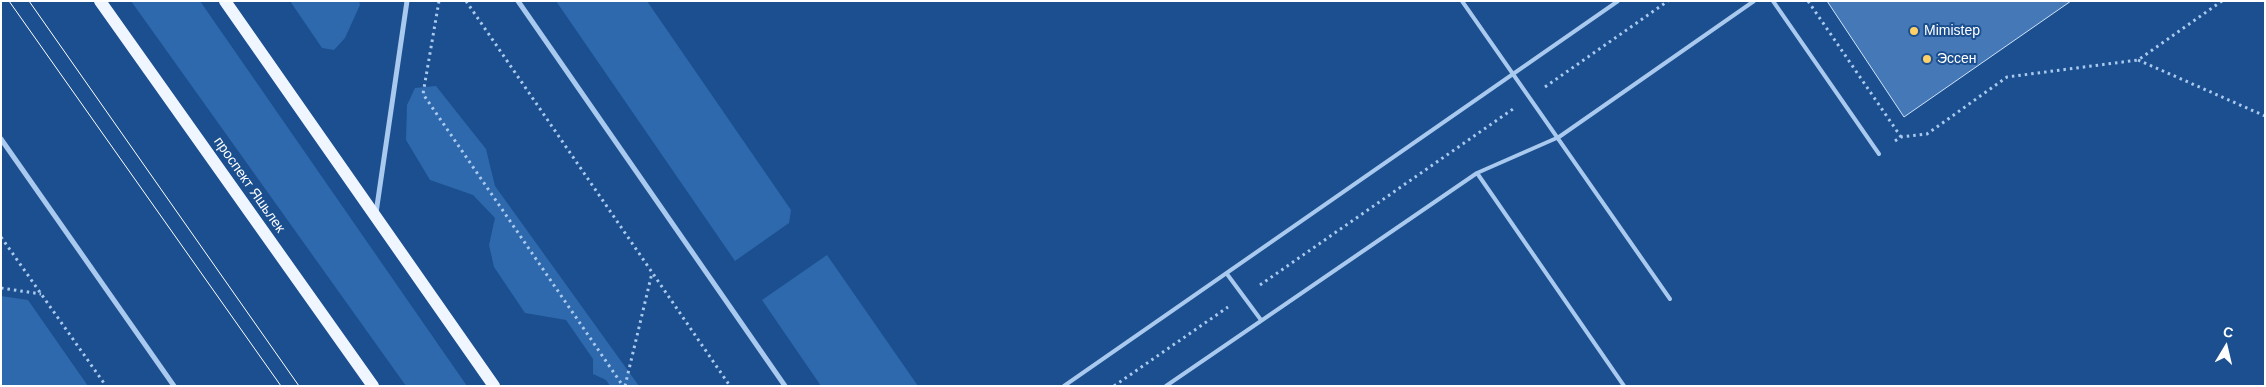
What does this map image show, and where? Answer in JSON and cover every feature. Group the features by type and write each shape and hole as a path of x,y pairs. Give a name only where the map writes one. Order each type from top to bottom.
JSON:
{"main road":[{"name":"проспект Яшьлек","path":"100,1 373,386"},
{"path":"226,1 494,386"}],"street":[{"path":"375,216 406,1"},
{"path":"518,1 786,386"},
{"path":"1,139 174,386"}],"lane":[{"path":"1462,1 1559,137 1670,299"},
{"path":"1064,386 1618,1"},
{"path":"1166,386 1477,173 1559,137 1754,1"},
{"path":"1773,1 1879,154"},
{"path":"1477,173 1624,386"},
{"path":"1227,274 1262,320"}],"path":[{"path":"439,1 423,94 624,386"},
{"path":"466,1 730,386"},
{"path":"1114,386 1668,1"},
{"path":"1808,1 1901,137"},
{"path":"1879,154 1901,137 1927,134 2007,77 2138,60 2222,1"},
{"path":"2138,60 2265,116"},
{"path":"1,237 106,386"},
{"path":"624,386 652,272"},
{"path":"1,288 42,294"}],"shaded area":[{"path":"131,1 200,1 467,386 406,386"},
{"path":"290,1 359,1 360,5 345,38 334,50 322,48"},
{"path":"556,1 647,1 791,210 789,223 735,261"},
{"path":"436,86 486,149 495,186 639,386 610,386 606,380 593,374 593,359 566,320 525,313 494,267 489,245 495,218 473,195 430,180 406,140 407,105 415,88"},
{"path":"827,255 918,386 821,386 762,300"},
{"path":"1,296 28,300 88,386 1,386"}],"building":[{"name":"Эссен","path":"1827,1 2071,1 1904,117"}],"tram line":[{"path":"9,1 281,386"},
{"path":"29,1 299,386"}],"place":[{"name":"Mimistep","path":"1914,31"},
{"name":"Эссен","path":"1927,59"}]}
